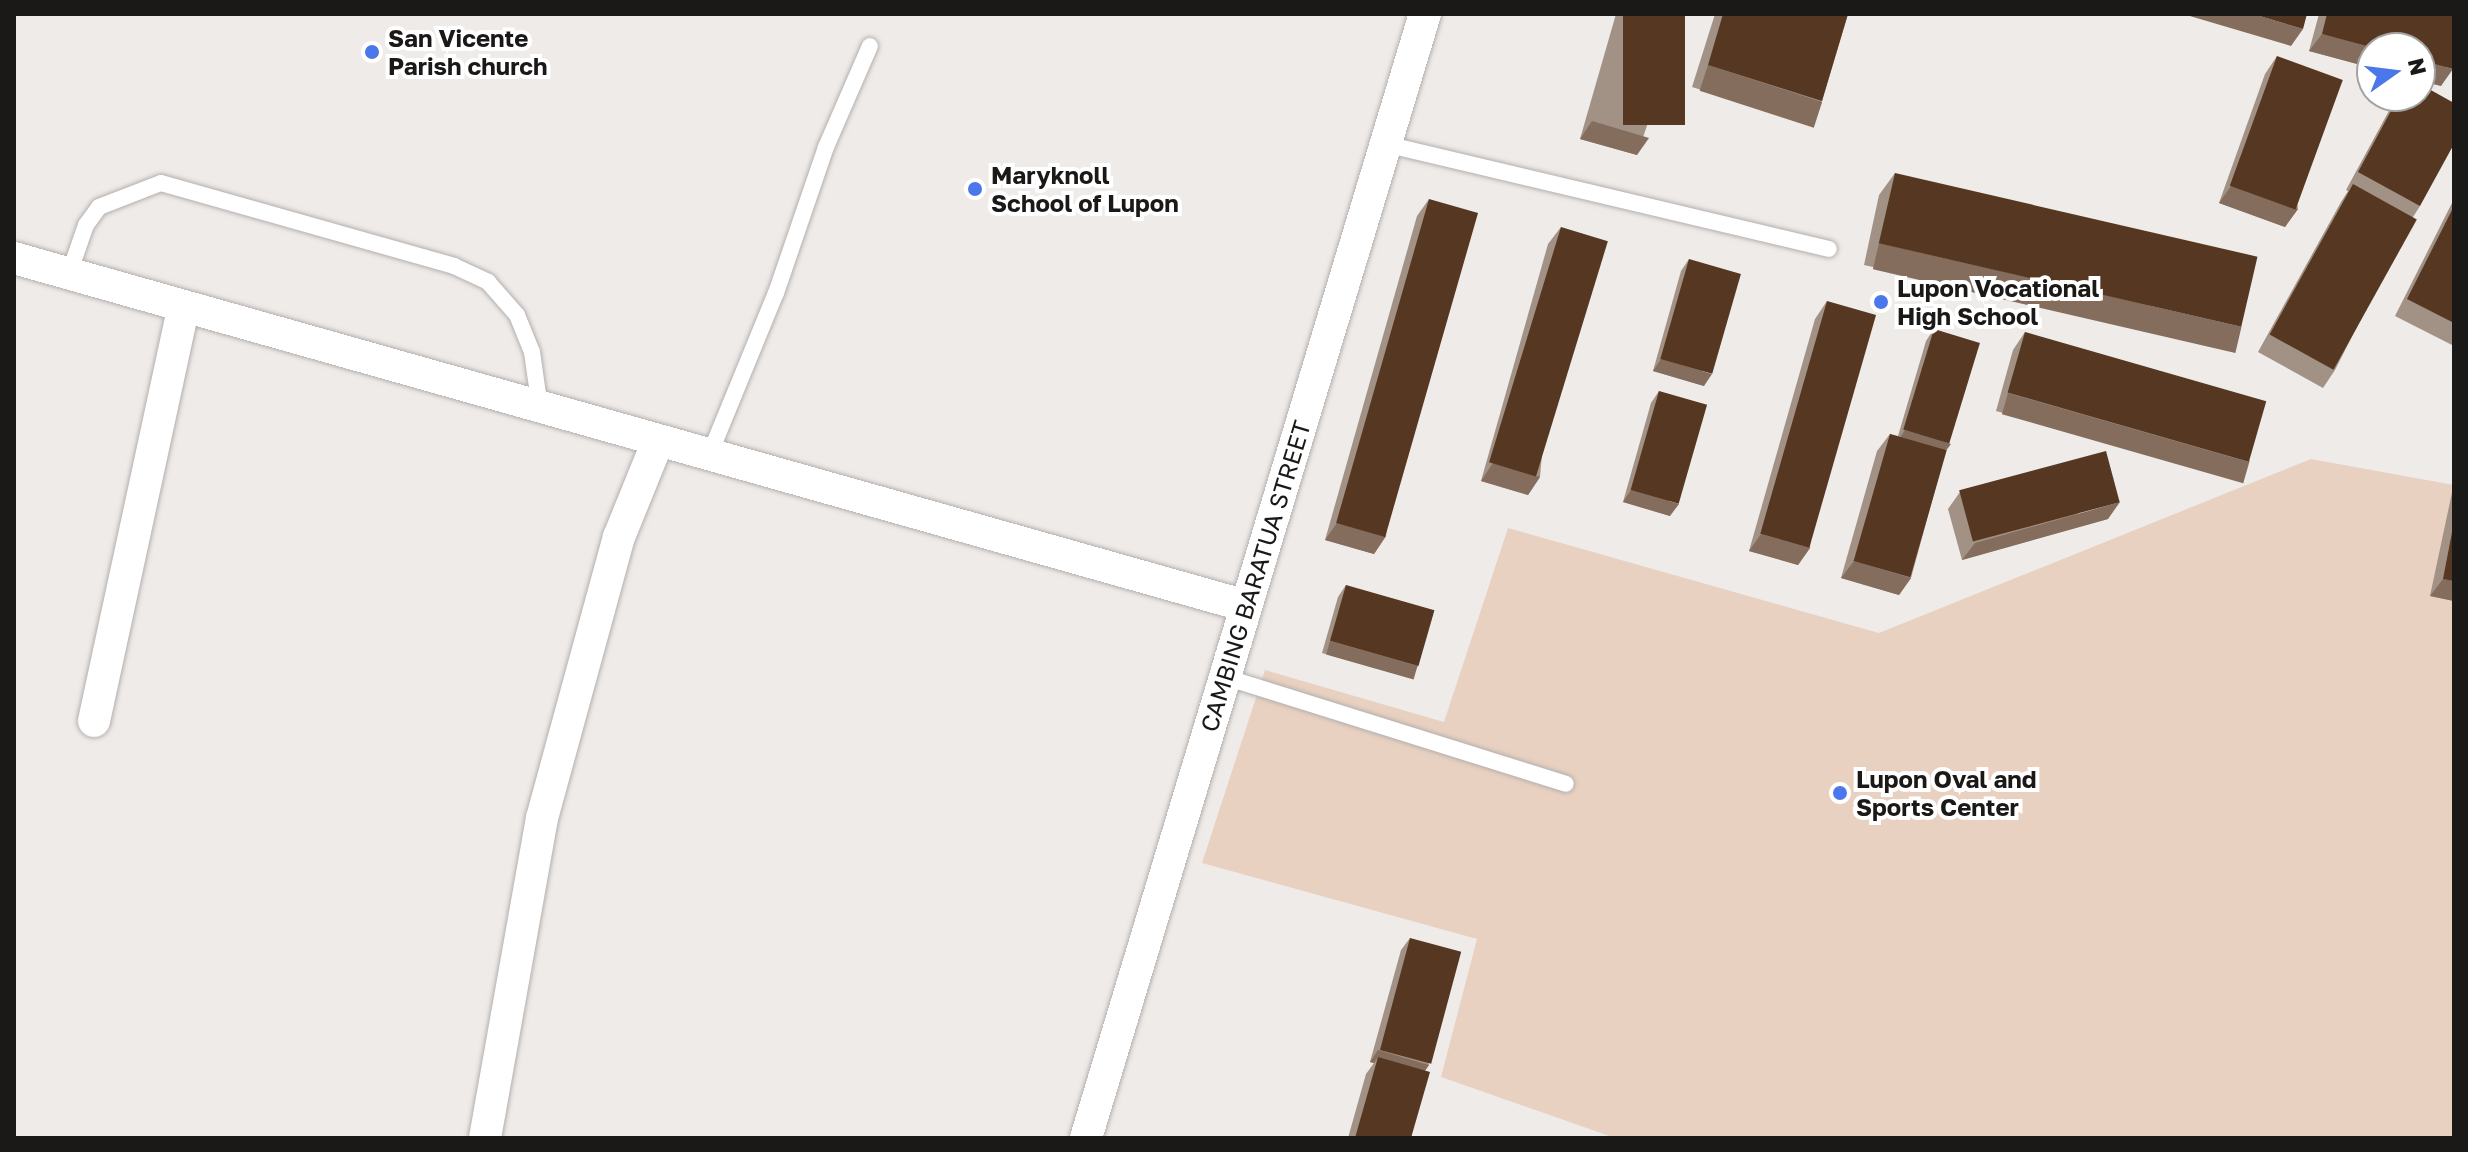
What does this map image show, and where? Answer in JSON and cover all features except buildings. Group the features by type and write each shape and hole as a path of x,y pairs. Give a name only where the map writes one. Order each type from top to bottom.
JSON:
{"street":[{"name":"CAMBING BARATUA STREET","path":"1086,1138 1425,14"},
{"path":"14,258 1246,606"},
{"path":"94,721 183,308"},
{"path":"485,1138 542,818 619,537 658,441"}],"lane":[{"path":"709,456 776,293 826,147 870,46"},
{"path":"1385,144 1829,249"},
{"path":"69,274 86,225 99,207 161,183 454,266 488,282 517,315 532,352 540,408"},
{"path":"1225,677 1566,784"}],"shaded area":[{"name":"Lupon Oval and Sports Center","path":"2311,459 2454,485 2454,1138 1615,1138 1441,1077 1477,939 1202,863 1265,670 1444,722 1508,528 1879,633"}],"place":[{"name":"San Vicente Parish church","path":"372,52"},
{"name":"Maryknoll School of Lupon","path":"975,189"},
{"name":"Lupon Vocational High School","path":"1881,302"},
{"name":"Lupon Oval and Sports Center","path":"1840,793"}]}
